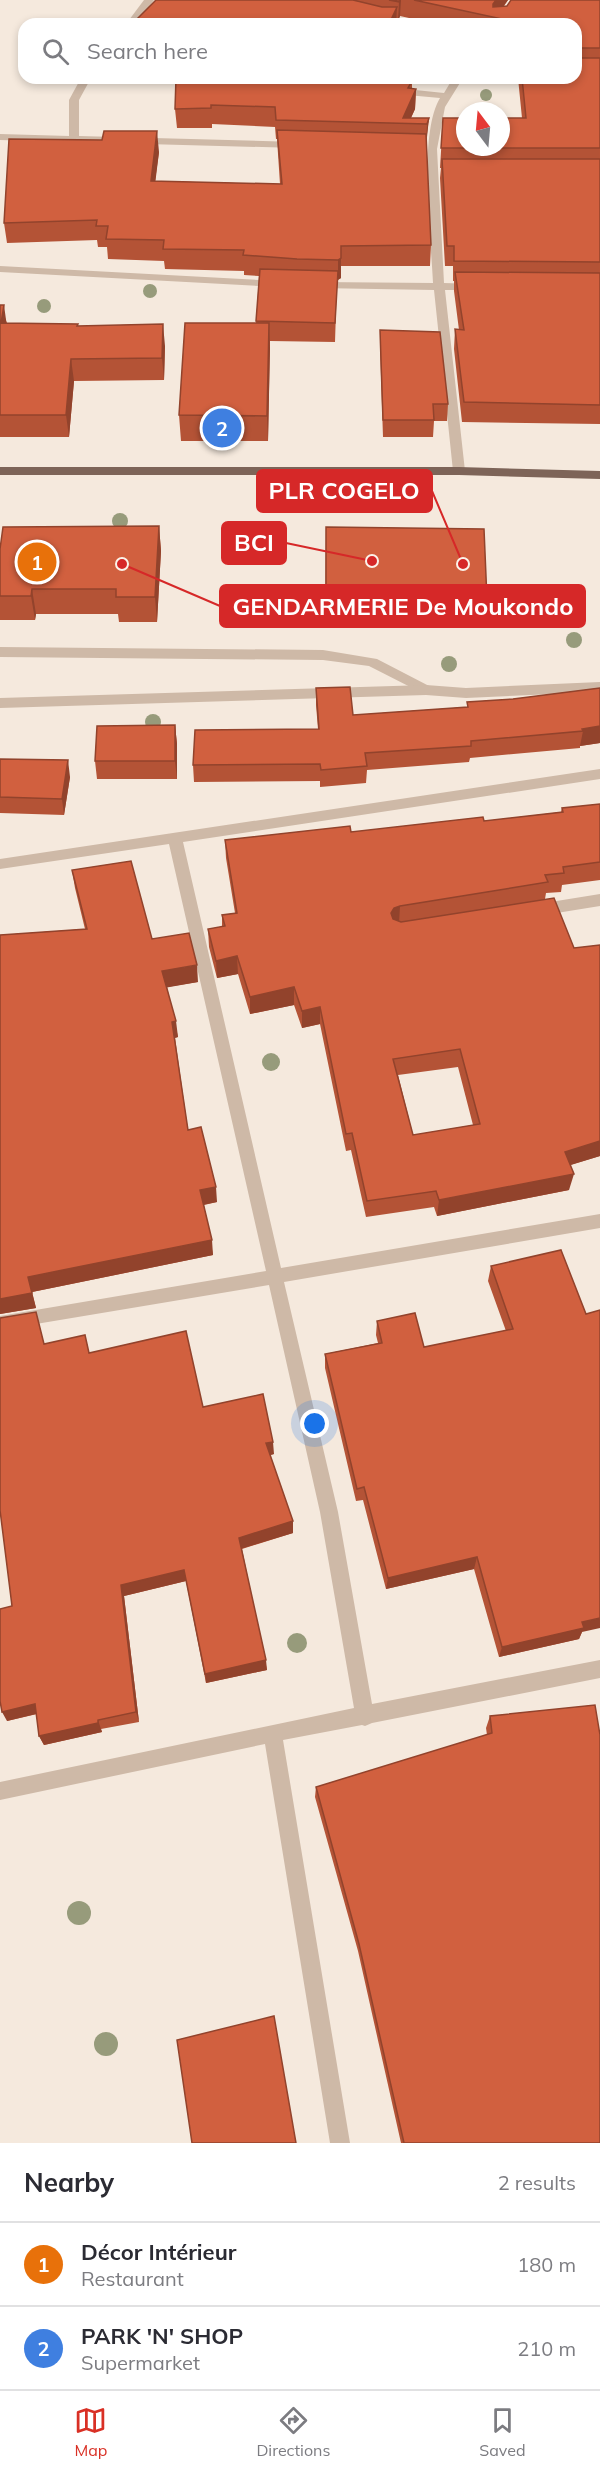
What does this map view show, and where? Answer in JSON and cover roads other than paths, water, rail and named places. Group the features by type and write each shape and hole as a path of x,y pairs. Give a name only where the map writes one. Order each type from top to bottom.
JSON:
{"main road":[{"path":"0,471 459,471 600,475"}],"street":[{"path":"136,18 149,0"},
{"path":"74,139 74,100 83,84"},
{"path":"454,84 446,96 435,126 432,149 441,173 439,287 459,471"},
{"path":"382,91 446,96"},
{"path":"0,137 313,146"},
{"path":"420,148 432,149"},
{"path":"0,269 285,284"},
{"path":"309,285 485,287"},
{"path":"0,652 323,655 372,662 426,690"},
{"path":"0,703 426,690 466,693 600,687"},
{"path":"0,864 600,774"},
{"path":"175,839 329,1512 365,1716"},
{"path":"525,912 600,900"},
{"path":"0,1323 600,1221"},
{"path":"0,1791 273,1733 600,1670"},
{"path":"273,1733 340,2143"}],"place":[{"name":"PARK 'N' SHOP","path":"222,428"},
{"name":"BCI","path":"372,561"},
{"name":"Décor Intérieur","path":"37,562"},
{"name":"GENDARMERIE De Moukondo","path":"122,564"},
{"name":"PLR COGELO","path":"463,564"}]}
